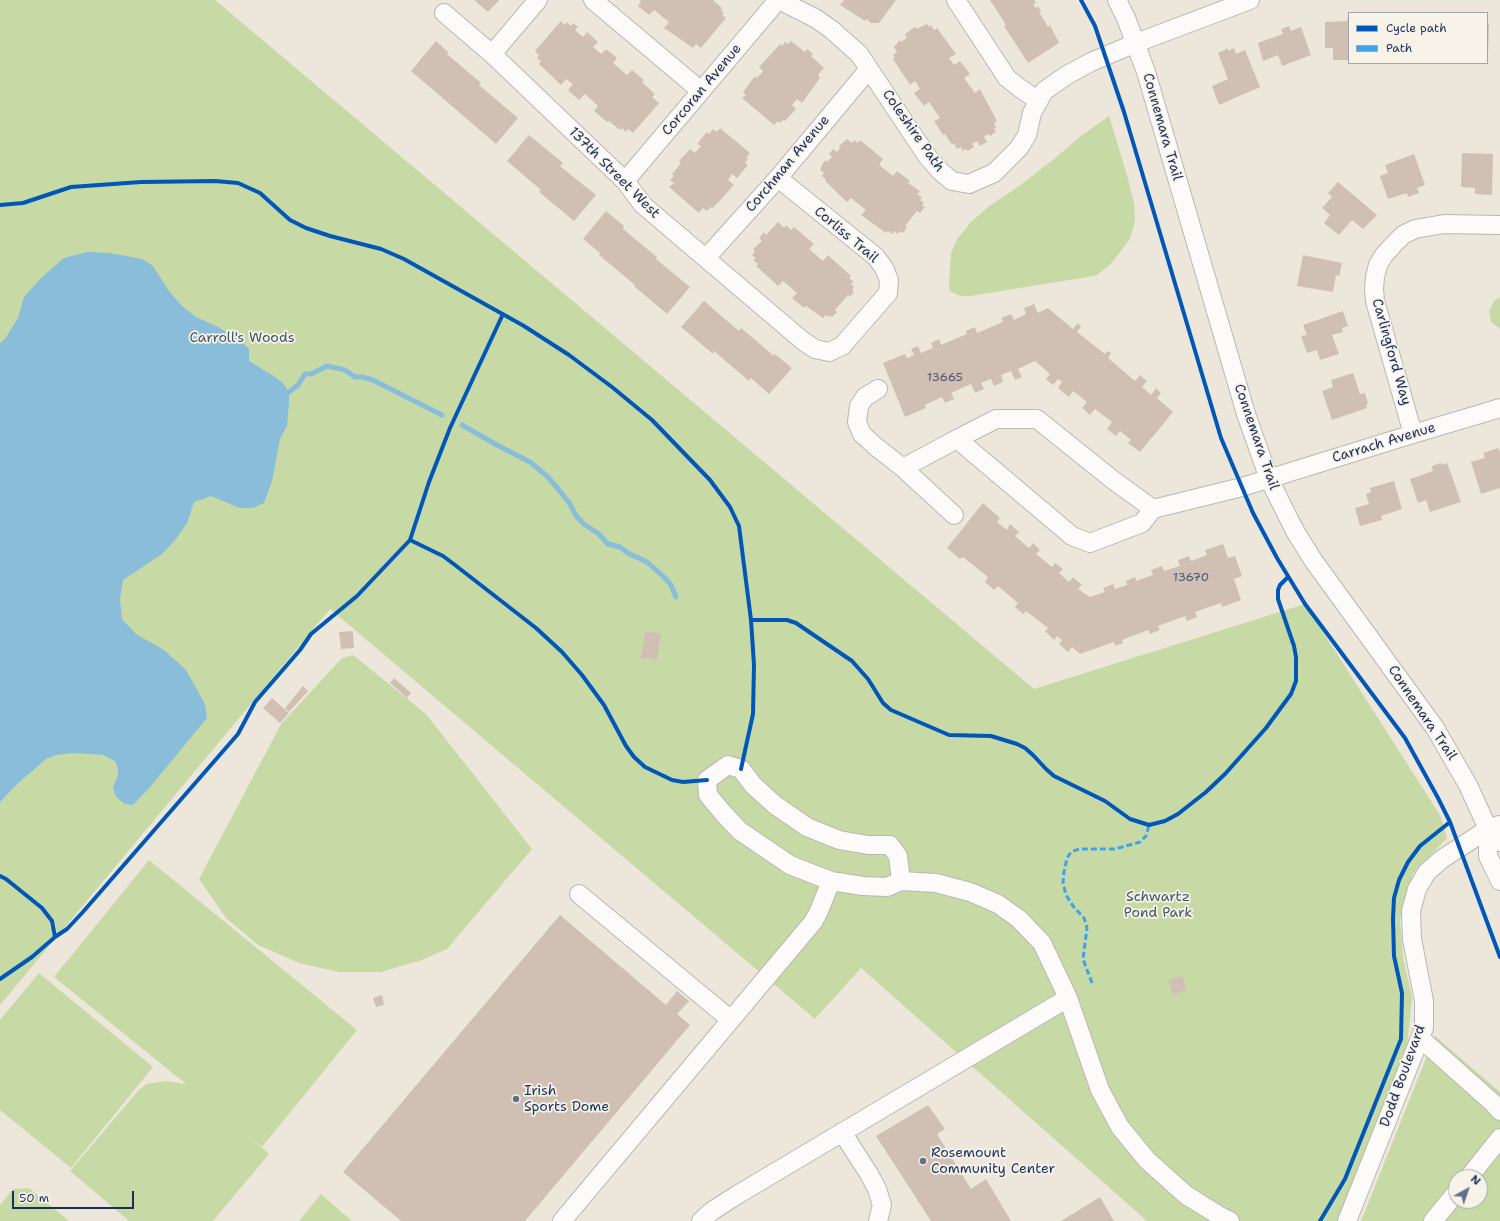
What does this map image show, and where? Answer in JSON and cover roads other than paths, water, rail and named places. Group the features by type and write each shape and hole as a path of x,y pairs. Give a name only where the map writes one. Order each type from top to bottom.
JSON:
{"street":[{"path":"492,54 538,0"},
{"path":"593,0 701,91"},
{"name":"Corcoran Avenue","path":"625,181 778,0"},
{"name":"Coleshire Path","path":"778,0 815,18 832,30 859,54 927,156 952,182 969,184 994,173 1019,148 1027,135 1032,113 1044,91 1067,75 1091,62 1136,43 1250,0"},
{"path":"956,0 1007,78 1039,101"},
{"name":"Connemara Trail","path":"1117,0 1136,43 1146,72 1246,414 1269,479 1295,531 1313,560 1414,699 1449,750 1496,832 1488,856 1500,881"},
{"name":"137th Street West","path":"444,13 492,54 625,181 643,205 803,341 815,349 829,352"},
{"name":"Corchman Avenue","path":"706,258 778,178 869,68"},
{"name":"Corliss Trail","path":"778,178 876,257 884,268 889,280 888,293 870,315 842,346 829,352"},
{"name":"Carlingford Way","path":"1413,434 1375,302 1375,277 1378,265 1384,254 1394,244 1403,236 1415,229 1444,224 1500,225"},
{"path":"878,390 865,397 859,406 857,422 862,434 903,468 954,514"},
{"name":"Carrach Avenue","path":"1153,509 1242,487 1500,408"},
{"path":"903,468 957,438 996,419 1036,419 1113,480 1153,509 1142,523 1090,543 1072,536 957,438"},
{"path":"901,881 898,856 890,845 868,845 839,840 807,827 775,805 753,785 741,769 728,765 707,780 708,795 722,813 740,831 790,865 831,881 863,886 887,887 901,881 936,883 970,892 998,904 1019,919 1042,943 1068,998 1100,1090 1120,1127 1148,1160 1186,1195 1230,1221"},
{"name":"Dodd Boulevard","path":"1347,1221 1424,1028 1424,1001 1412,939 1411,911 1417,889 1427,872 1442,859 1496,832"},
{"path":"562,1221 813,922 831,881"},
{"path":"579,894 731,1020"},
{"path":"713,1218 842,1132 1068,998"},
{"path":"1420,1038 1500,1111"},
{"path":"842,1132 877,1189 882,1205 878,1221"},
{"path":"1475,1169 1500,1138"},
{"path":"1433,1221 1448,1203"}],"water":[{"path":"87,252 110,253 142,259 153,266 169,291 182,306 196,317 218,327 242,342 249,349 249,361 283,383 289,392 287,426 280,439 272,481 264,503 253,508 240,508 211,496 194,502 187,523 176,539 162,554 123,580 120,599 122,619 136,634 164,650 186,670 205,704 207,718 150,787 133,805 125,804 116,797 113,787 118,775 118,768 115,761 103,755 73,753 56,755 46,759 16,785 0,802 0,343 5,339 18,318 24,297 41,278 64,258"}],"waterway":[{"path":"289,392 298,385 305,374 311,374 327,366 345,370 355,377 373,380 442,415"},
{"path":"462,425 530,462 547,476 570,504 577,517 584,524 599,534 608,544 620,547 628,553 647,562 671,585 676,597"}],"place":[{"name":"Irish Sports Dome","path":"516,1099"},
{"name":"Rosemount Community Center","path":"923,1161"}],"park label":[{"name":"Carroll's Woods","path":"242,338"},
{"name":"Schwartz Pond Park","path":"1158,906"}]}
